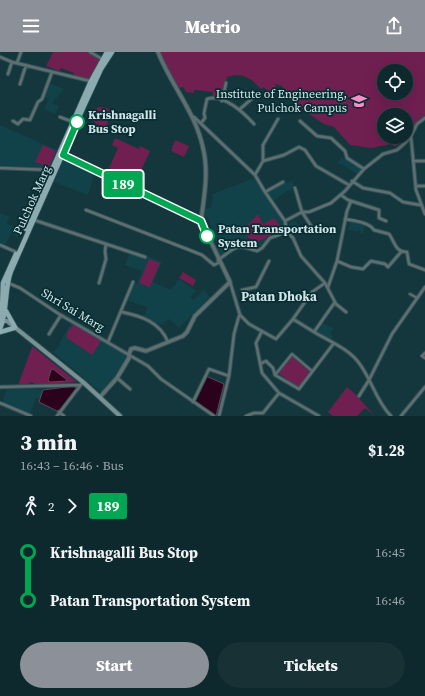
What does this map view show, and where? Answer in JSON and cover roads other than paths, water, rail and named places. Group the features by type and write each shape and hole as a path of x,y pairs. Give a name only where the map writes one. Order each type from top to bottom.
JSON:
{"main road":[{"name":"Pulchok Marg","path":"9,271 16,252 54,170 63,155 102,59 108,52"},
{"name":"Pulchok Marg","path":"9,271 34,220 73,122 93,82 112,52"},
{"path":"9,271 3,283 4,311 0,331 15,328"},
{"path":"4,311 15,328"},
{"path":"1,321 15,328 82,384 100,397 117,415"}],"street":[{"path":"17,63 21,52"},
{"path":"90,52 102,59"},
{"path":"158,52 169,77 190,114 203,148 206,164 201,221 230,282 240,315 244,320 276,339 312,292 325,283"},
{"path":"0,58 93,82"},
{"path":"8,74 12,62"},
{"path":"20,84 26,65"},
{"path":"13,121 18,124 23,119 30,120 38,102 42,99 52,72"},
{"path":"222,101 226,83"},
{"path":"240,109 255,96"},
{"path":"201,123 205,118 206,114 204,113 207,99 209,98 222,101 240,109 254,124"},
{"path":"190,114 201,123 219,143 255,175 264,192 285,221 287,232 293,238 301,256 328,287 335,302 346,312"},
{"path":"60,117 73,122"},
{"path":"413,132 417,124 425,118"},
{"path":"255,175 263,161 263,145 278,119"},
{"path":"300,121 317,136 331,138 345,150 347,158 364,169"},
{"path":"285,221 302,212 309,212 331,203 341,196 352,181 364,169 383,154 397,150 403,144"},
{"path":"412,144 416,186 420,205 425,214"},
{"path":"263,161 280,157 299,147 305,150 316,166 349,185"},
{"path":"63,155 201,221"},
{"path":"413,161 425,161"},
{"path":"0,168 54,170"},
{"path":"352,181 363,188 390,193 403,202 420,205"},
{"path":"264,192 283,182"},
{"path":"416,186 425,186"},
{"path":"295,188 302,212 315,232"},
{"path":"341,196 351,201 379,210 379,218 386,222"},
{"path":"328,287 351,201"},
{"path":"86,210 202,255 214,265 235,247 241,246 257,251 262,248 270,238 287,232"},
{"path":"345,219 361,223 372,227 374,230 389,234 397,249 401,252 406,252 411,267 425,270"},
{"path":"34,220 145,257"},
{"path":"99,283 106,259 106,244"},
{"path":"0,245 16,252"},
{"path":"336,261 363,270 371,261 385,264 388,267 401,252"},
{"path":"242,290 256,287 269,261"},
{"path":"108,342 122,312 133,282"},
{"path":"100,397 117,378 129,358 128,354 133,348 146,351 183,336 187,332 195,316 230,282"},
{"name":"Shri Sai Marg","path":"3,283 20,288 61,315 148,366 161,379 214,416"},
{"path":"359,396 369,380 392,334 424,290"},
{"path":"410,294 417,298"},
{"path":"314,332 335,302"},
{"path":"122,312 138,315 155,324 165,333 168,342"},
{"path":"49,334 61,315"},
{"path":"219,416 229,376 234,334 240,315"},
{"path":"293,318 354,357 369,380 383,408 391,416"},
{"path":"262,331 256,343 262,373 279,393 318,416"},
{"path":"260,364 266,361 273,368 275,375 300,390 312,371 334,343"},
{"path":"425,353 422,356 425,358"},
{"path":"275,375 292,354 312,371"},
{"path":"193,402 209,369 229,376"},
{"path":"117,378 130,389"},
{"path":"0,387 82,384"},
{"path":"57,416 82,384"},
{"path":"401,416 425,389"},
{"path":"246,416 254,413 263,413 279,393"},
{"path":"0,408 1,404 31,416"},
{"path":"59,412 64,416"}],"place":[{"name":"Institute of Engineering, Pulchok Campus","path":"359,101"},
{"name":"Krishnagalli Bus Stop","path":"77,122"},
{"name":"Patan Transportation System","path":"207,236"}],"district":[{"name":"Patan Dhoka","path":"279,296"}]}
